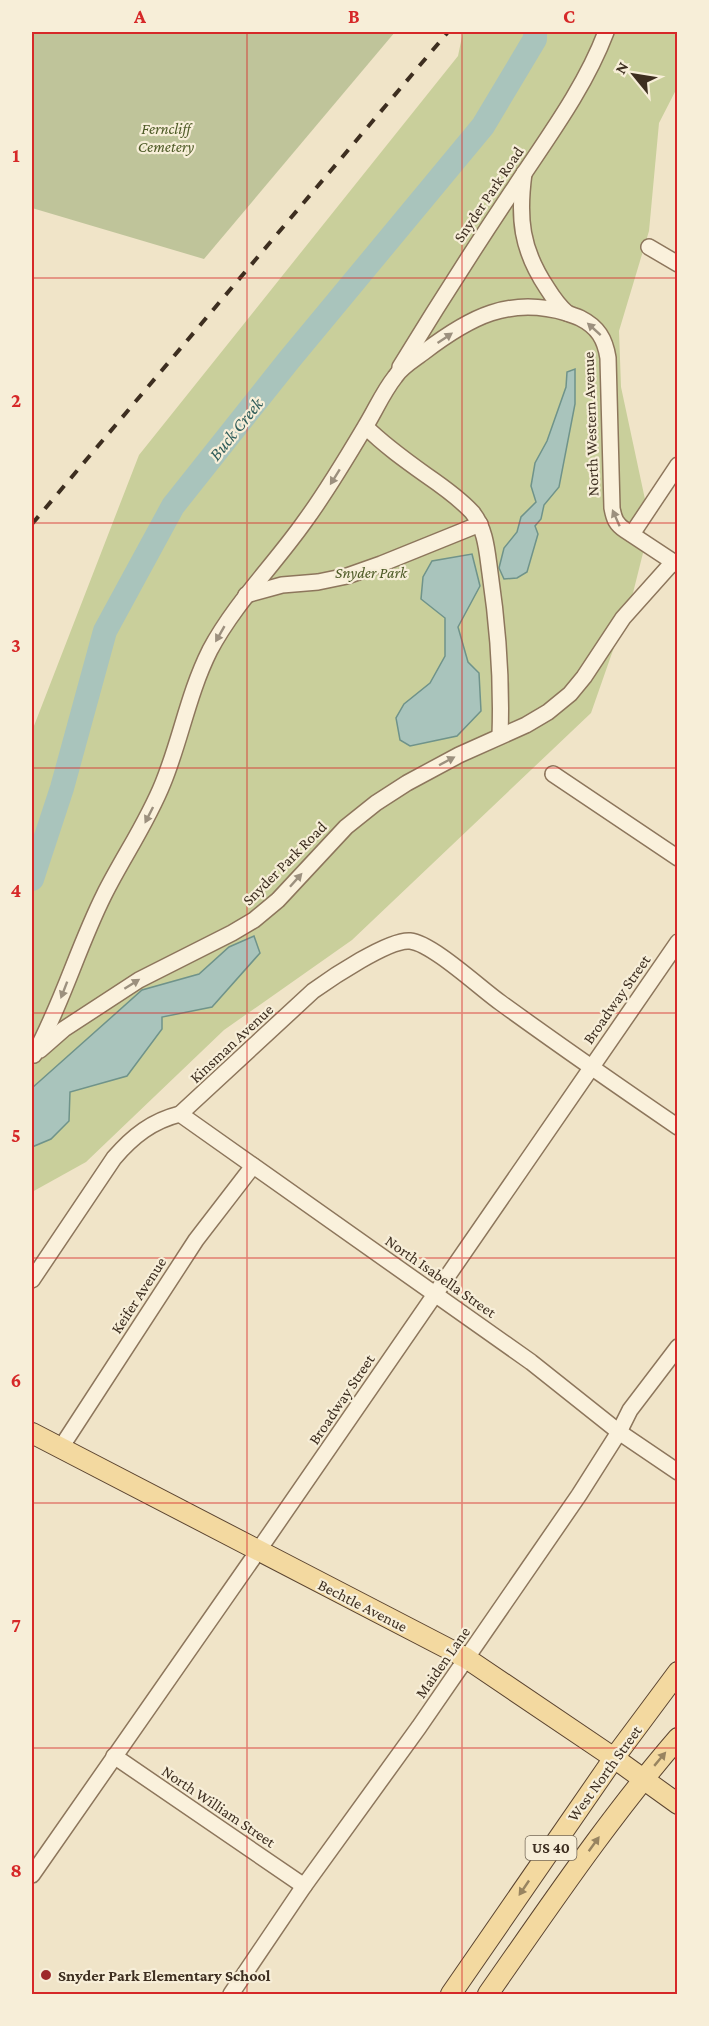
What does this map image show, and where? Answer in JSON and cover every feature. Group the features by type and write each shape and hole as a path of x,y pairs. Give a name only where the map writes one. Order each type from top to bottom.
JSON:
{"main road":[{"name":"Bechtle Avenue","path":"32,1433 466,1658 678,1804"},
{"name":"West North Street","path":"451,1995 614,1758 678,1672"},
{"name":"US 40","path":"642,1780 678,1738"},
{"name":"West North Street","path":"488,1995 591,1848 642,1780"}],"street":[{"name":"Snyder Park Road","path":"33,1057 57,1009 88,929 105,893 155,803 167,774 195,684 210,651 227,621 304,523 331,484 458,272 582,82 606,32"},
{"name":"North Western Avenue","path":"524,173 521,196 523,238 538,276 567,313 594,326 606,344 614,519 618,526 675,564"},
{"path":"649,247 678,264"},
{"name":"Snyder Park Road","path":"396,375 433,346 483,315 519,306 567,313"},
{"path":"366,427 399,456 462,502 480,524 486,542 499,652 500,736"},
{"path":"632,534 678,465"},
{"path":"246,595 282,585 318,582 347,576 480,524"},
{"name":"Snyder Park Road","path":"33,1057 64,1029 129,986 254,920 278,900 346,827 376,803 459,755 526,725 548,712 570,694 585,677 623,618 675,564"},
{"path":"553,774 678,858"},
{"name":"Kinsman Avenue","path":"32,1280 114,1158 129,1141 157,1122 180,1114 313,991 337,974 393,944 410,941 428,948 591,1067 678,1126"},
{"name":"Broadway Street","path":"32,1875 678,942"},
{"name":"North Isabella Street","path":"180,1114 531,1362 619,1432 678,1472"},
{"name":"Keifer Avenue","path":"60,1449 196,1240 253,1166"},
{"name":"Maiden Lane","path":"231,1995 304,1886 579,1496 630,1410 678,1347"},
{"name":"North William Street","path":"114,1756 304,1886"}],"green space":[{"name":"Ferncliff Cemetery","path":"32,32 395,32 204,259 32,208"},
{"name":"Snyder Park","path":"463,32 677,32 677,88 659,123 649,231 619,331 621,387 646,504 644,549 633,593 591,713 352,940 224,1030 86,1162 32,1192 32,731 139,455 458,56"}],"water":[{"path":"575,369 575,404 559,487 544,505 541,519 535,526 538,534 527,572 517,578 504,579 499,568 504,548 517,532 521,517 536,502 531,486 535,463 547,441 566,387 567,372"},
{"path":"472,554 480,586 458,627 468,662 479,673 481,711 457,736 410,746 400,740 396,718 404,704 430,683 445,656 445,618 421,599 423,577 432,561"},
{"path":"254,936 260,953 212,1007 162,1017 162,1029 127,1076 70,1092 69,1121 51,1139 32,1147 32,1088 142,990 199,974 229,947"}],"waterway":[{"name":"Buck Creek","path":"32,879 62,788 105,631 173,506 289,360 483,126 535,39 535,32"}],"railway":[{"path":"32,524 448,32"}],"place":[{"name":"Snyder Park Elementary School","path":"46,1975"}]}
